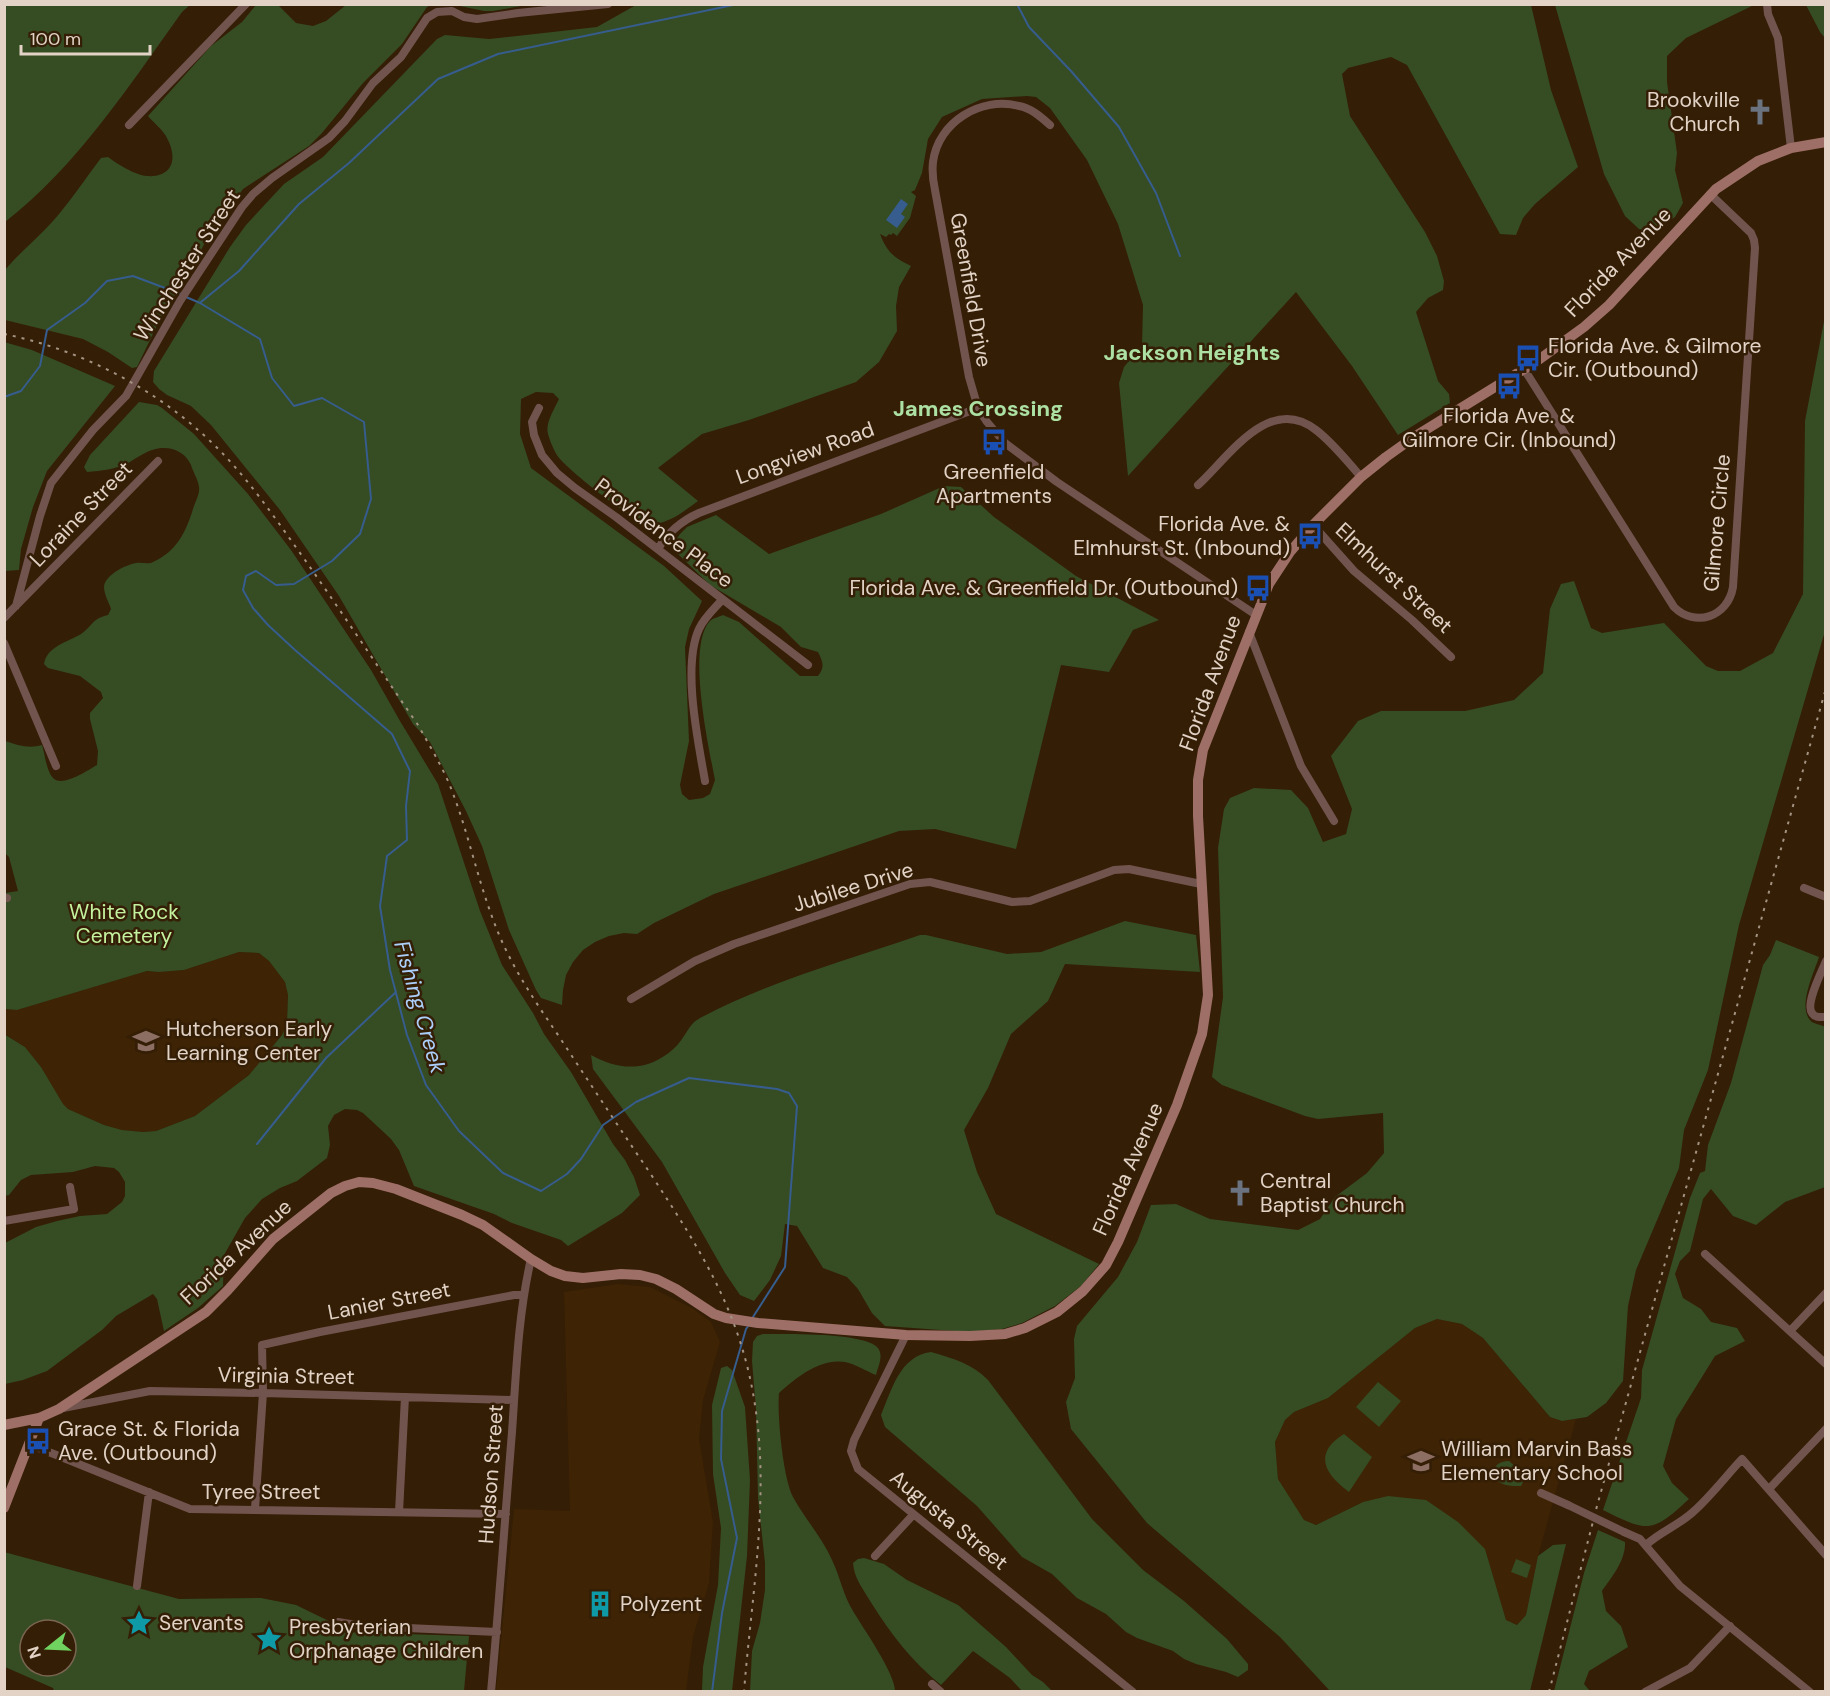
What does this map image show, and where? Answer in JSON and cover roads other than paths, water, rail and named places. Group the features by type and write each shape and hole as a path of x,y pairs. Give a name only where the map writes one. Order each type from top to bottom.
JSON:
{"main road":[{"name":"Florida Avenue","path":"4,1425 39,1418 59,1409 206,1312 273,1239 331,1193 352,1183 373,1183 384,1186 462,1215 483,1226 551,1271 565,1276 583,1278 630,1274 656,1279 714,1314 753,1323 906,1335 970,1336 1005,1334 1025,1328 1057,1312 1083,1291 1106,1265 1118,1242 1177,1105 1202,1034 1208,995 1201,884 1198,780 1203,750 1269,584 1290,552 1313,525 1361,477 1386,457 1575,334 1609,304 1710,194 1758,161 1791,148 1826,142"},
{"path":"4,1508 39,1418"}],"street":[{"path":"129,125 246,4"},
{"name":"Winchester Street","path":"16,606 51,483 93,430 126,396 180,300 253,194 329,138 345,121 373,83 401,57 427,18 437,12 452,11 464,17 477,19 608,4"},
{"path":"1767,4 1768,14 1778,38 1791,148"},
{"name":"Greenfield Drive","path":"1050,125 1037,113 1019,106 986,105 965,113 953,123 935,153 933,163 935,190 969,377 978,408 1005,443 1019,454 1057,482 1256,615"},
{"name":"Gilmore Circle","path":"1524,369 1674,607 1684,615 1696,618 1708,618 1719,612 1730,599 1733,587 1755,248 1751,233 1710,194"},
{"name":"Providence Place","path":"539,408 532,422 534,435 542,455 574,488 658,549 808,665"},
{"name":"Longview Road","path":"658,549 669,532 699,513 978,408"},
{"path":"1198,485 1250,434 1267,423 1279,420 1302,422 1316,430 1361,477"},
{"name":"Loraine Street","path":"4,618 158,461"},
{"name":"Elmhurst Street","path":"1313,525 1354,571 1412,620 1451,657"},
{"path":"705,781 694,716 693,651 704,619 722,600"},
{"path":"1249,632 1301,766 1334,821"},
{"path":"4,643 56,766"},
{"name":"Jubilee Drive","path":"631,999 695,961 734,944 910,884 930,882 1012,902 1030,901 1114,870 1129,869 1201,884"},
{"path":"1804,888 1826,897"},
{"path":"1826,961 1810,999 1812,1014 1817,1017 1826,1017"},
{"path":"4,1221 74,1209 70,1187"},
{"path":"1705,1254 1826,1364"},
{"name":"Hudson Street","path":"491,1692 514,1400 524,1295 531,1259"},
{"path":"1790,1331 1826,1293"},
{"name":"Lanier Street","path":"263,1393 262,1345 408,1315 524,1295"},
{"name":"Augusta Street","path":"906,1335 854,1440 851,1451 858,1469 1133,1692"},
{"name":"Virginia Street","path":"59,1409 150,1391 514,1400"},
{"path":"255,1509 263,1393"},
{"path":"399,1512 405,1397"},
{"path":"1769,1490 1826,1429"},
{"name":"Tyree Street","path":"29,1444 190,1509 506,1514"},
{"path":"1646,1545 1657,1535 1693,1512 1742,1459 1826,1555"},
{"path":"137,1586 149,1492"},
{"path":"1541,1493 1640,1539 1680,1586 1810,1692"},
{"path":"874,1556 913,1515"},
{"path":"338,1622 362,1626 497,1632"},
{"path":"1645,1692 1690,1668 1730,1626"},
{"path":"932,1684 941,1692"}],"water":[{"path":"901,199 908,204 901,214 905,217 897,228 886,220"}],"waterway":[{"path":"201,302 239,271 299,204 349,163 438,79 498,54 738,4"},
{"path":"1017,4 1029,27 1119,127 1156,193 1180,256"},
{"name":"Fishing Creek","path":"4,397 21,391 40,366 47,330 85,303 107,281 133,276 181,294"},
{"name":"Fishing Creek","path":"186,297 260,339 272,378 294,406 322,398 364,422 371,499 360,534 332,561 294,584 276,585 256,571 246,576 243,590 253,608 268,625 392,734 410,771 406,806 407,840 387,856 380,906 390,970 407,1035 426,1085 459,1131 503,1173 541,1191 567,1174 581,1159 603,1125 636,1102 689,1078 777,1089 789,1093 797,1106 785,1267 753,1317"},
{"path":"257,1144 326,1058 396,992"},
{"name":"Fishing Creek","path":"712,1692 722,1613 737,1538 721,1459 722,1411 749,1325"}],"railway":[{"path":"4,334 56,348 132,383 177,413 214,444 255,492 305,560 418,725 437,759 455,798 488,904 509,955 535,1001 687,1230 718,1286 741,1345 756,1412 761,1481 758,1552 744,1692"},
{"path":"1549,1692 1597,1506 1826,688"}],"place":[{"name":"Brookville Church","path":"1760,112"},
{"name":"Florida Ave. & Gilmore Cir. (Outbound)","path":"1528,358"},
{"name":"Florida Ave. & Gilmore Cir. (Inbound)","path":"1509,386"},
{"name":"Greenfield Apartments","path":"994,442"},
{"name":"Florida Ave. & Elmhurst St. (Inbound)","path":"1310,536"},
{"name":"Florida Ave. & Greenfield Dr. (Outbound)","path":"1258,588"},
{"name":"Hutcherson Early Learning Center","path":"146,1041"},
{"name":"Central Baptist Church","path":"1240,1193"},
{"name":"Grace St. & Florida Ave. (Outbound)","path":"38,1441"},
{"name":"William Marvin Bass Elementary School","path":"1421,1461"},
{"name":"Polyzent","path":"600,1604"},
{"name":"Servants","path":"139,1623"},
{"name":"Presbyterian Orphanage Children","path":"269,1639"}],"district":[{"name":"Jackson Heights","path":"1192,352"},
{"name":"James Crossing","path":"978,408"}],"park label":[{"name":"White Rock Cemetery","path":"124,924"}]}
